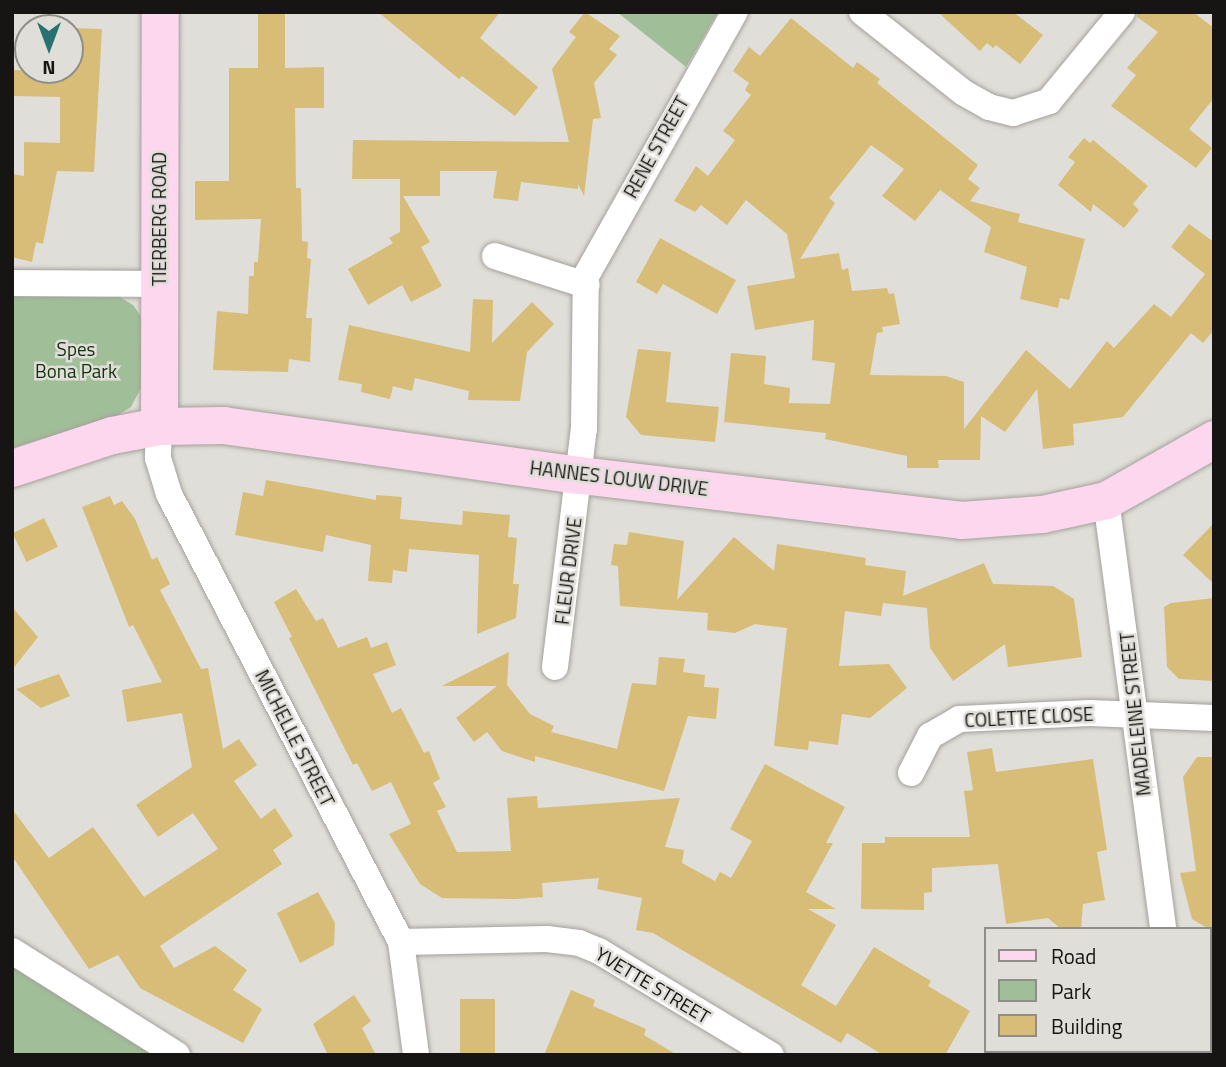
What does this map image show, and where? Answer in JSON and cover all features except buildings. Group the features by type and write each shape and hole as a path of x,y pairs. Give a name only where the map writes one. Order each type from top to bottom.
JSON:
{"street":[{"name":"TIERBERG ROAD","path":"159,426 160,12"},
{"name":"RENE STREET","path":"580,475 586,393 586,285 589,266 735,12"},
{"path":"862,12 964,93 989,107 1013,113 1049,101 1122,12"},
{"path":"495,256 586,285"},
{"path":"12,283 159,284"},
{"name":"HANNES LOUW DRIVE","path":"12,468 112,435 159,426 234,426 580,475 961,520 1042,514 1107,500 1214,439"},
{"name":"MICHELLE STREET","path":"159,426 158,458 169,494 401,942 416,1055"},
{"name":"FLEUR DRIVE","path":"555,667 580,475"},
{"name":"MADELEINE STREET","path":"1107,500 1124,612 1132,714 1163,927"},
{"name":"COLETTE CLOSE","path":"911,774 930,736 959,719 1132,714 1214,718"},
{"name":"YVETTE STREET","path":"401,942 547,939 579,943 599,951 771,1055"},
{"path":"12,951 177,1055"}],"green space":[{"path":"617,12 718,12 686,67"},
{"name":"Spes Bona Park","path":"12,295 118,296 133,305 143,319 143,384 131,407 116,416 12,448"},
{"path":"12,963 157,1055 12,1055"}]}
